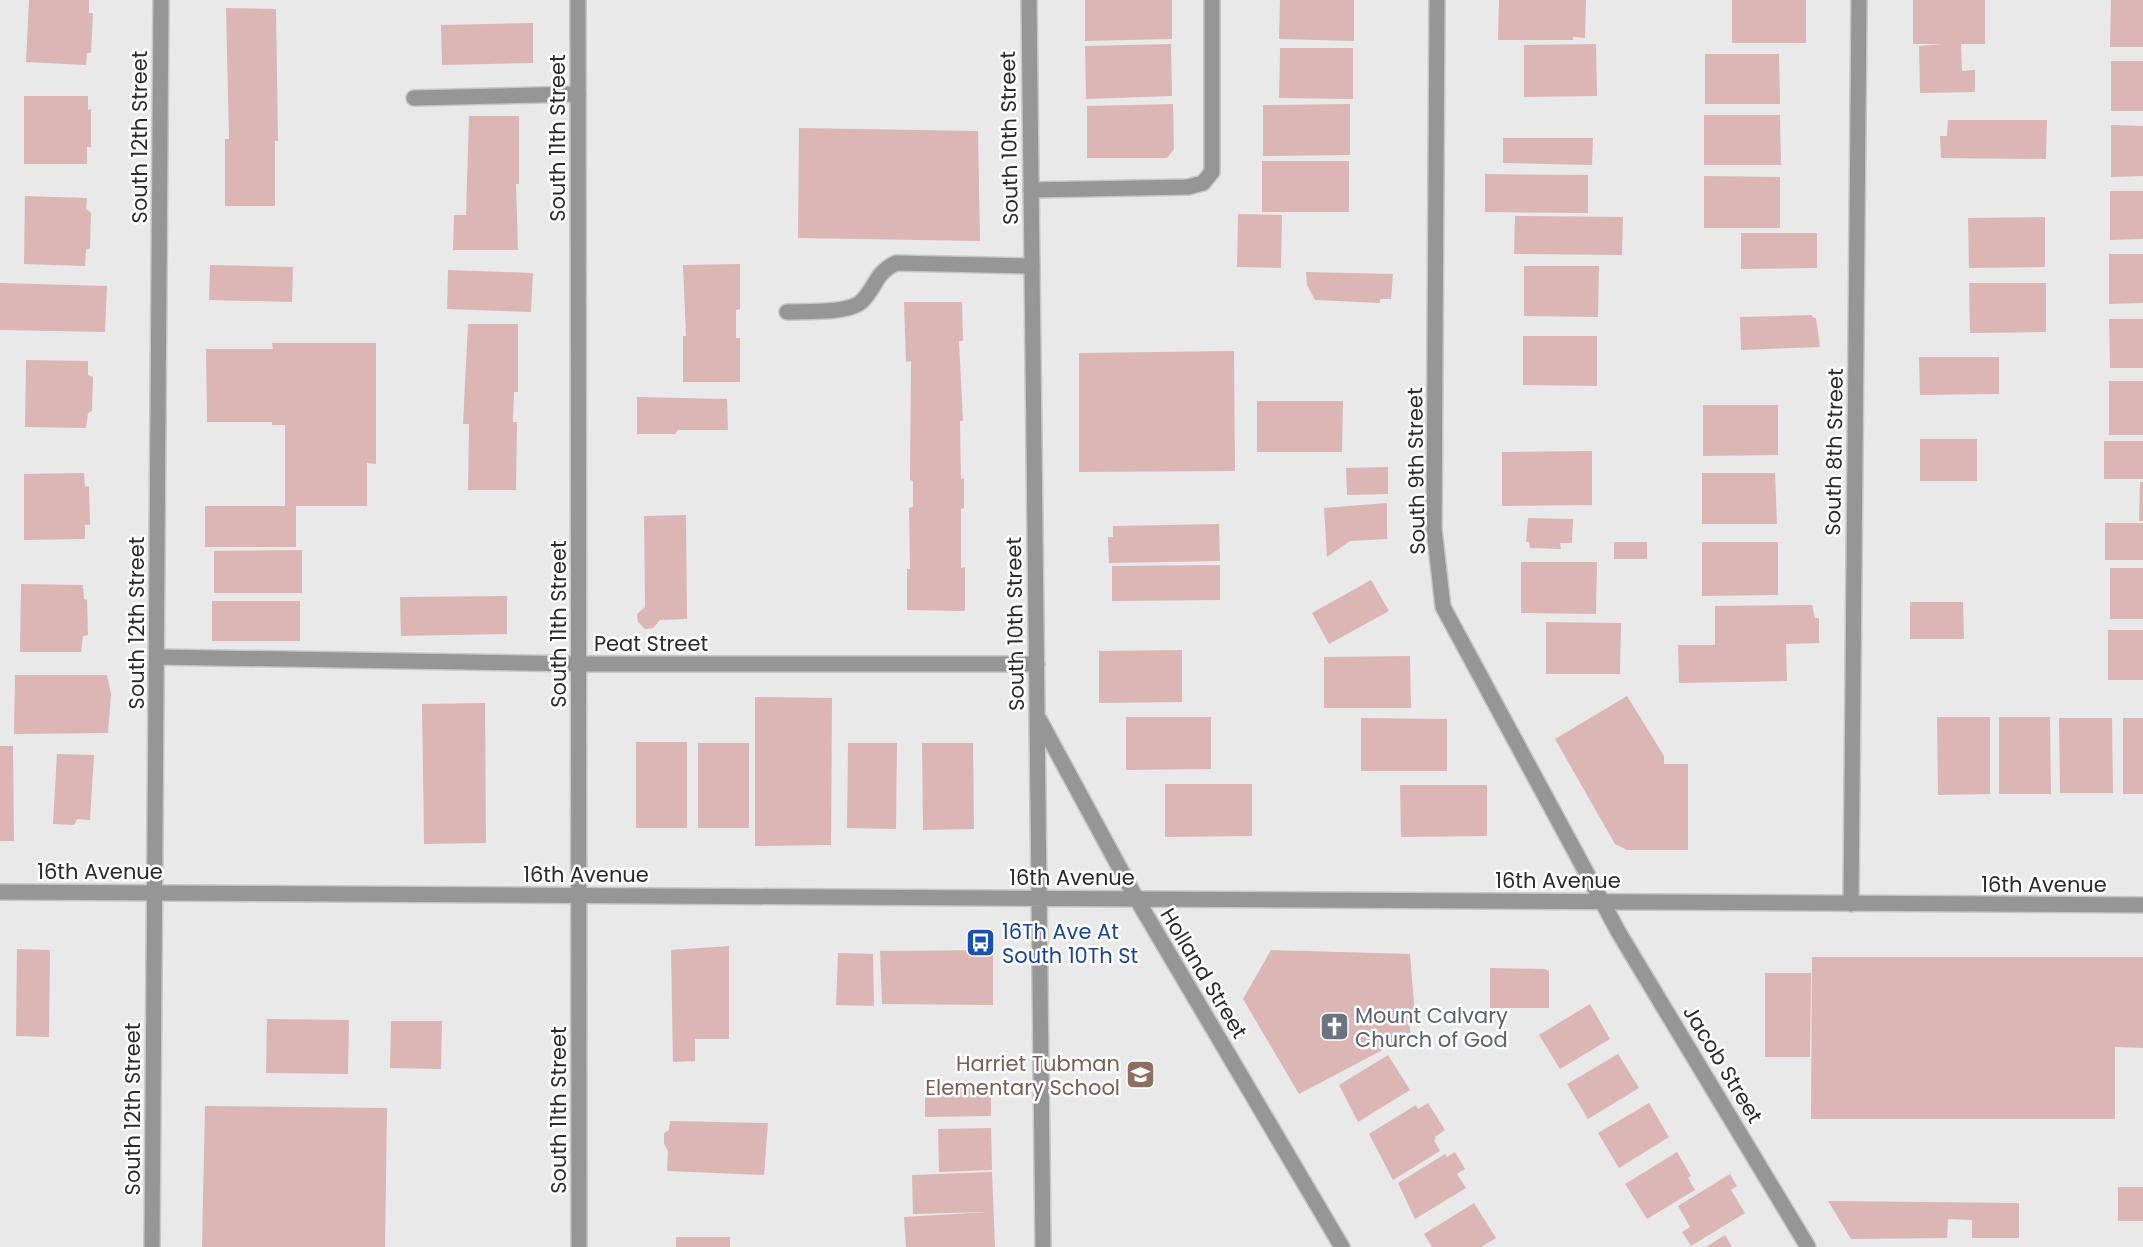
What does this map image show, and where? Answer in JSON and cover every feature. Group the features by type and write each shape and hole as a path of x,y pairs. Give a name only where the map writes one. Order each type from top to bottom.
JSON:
{"street":[{"name":"South 12th Street","path":"152,1247 160,0"},
{"name":"South 11th Street","path":"578,0 579,1247"},
{"name":"South 10th Street","path":"1029,0 1043,1247"},
{"path":"1031,190 1188,187 1203,183 1212,172 1212,0"},
{"name":"South 9th Street","path":"1437,0 1434,529 1443,607 1602,902"},
{"name":"South 8th Street","path":"1851,904 1859,0"},
{"path":"414,98 578,94"},
{"path":"787,312 846,309 861,303 881,271 896,263 1032,266"},
{"name":"Peat Street","path":"156,657 579,664 1037,664"},
{"name":"Holland Street","path":"1037,715 1136,898 1342,1247"},
{"name":"16th Avenue","path":"0,892 2143,905"},
{"name":"Jacob Street","path":"1602,902 1808,1247"}],"building":[{"path":"29,0 89,0 89,13 93,13 91,53 87,53 86,65 26,62"},
{"path":"1085,0 1172,0 1172,39 1085,41"},
{"path":"1280,0 1354,0 1354,41 1279,39"},
{"path":"1499,0 1586,0 1585,38 1498,40"},
{"path":"1732,0 1806,0 1806,43 1732,43"},
{"path":"1913,0 1985,0 1985,44 1961,44 1962,71 1975,70 1975,92 1920,93 1919,46 1942,44 1913,44"},
{"path":"2111,0 2143,0 2143,47 2110,47"},
{"path":"226,8 276,9 278,141 275,141 275,206 225,206 225,139 229,139"},
{"path":"533,23 533,63 442,65 441,25"},
{"path":"1171,44 1172,96 1086,99 1085,46"},
{"path":"1596,44 1597,96 1524,97 1524,45"},
{"path":"1280,48 1353,48 1353,99 1279,98"},
{"path":"1705,54 1779,54 1780,104 1705,104"},
{"path":"2111,61 2143,61 2143,111 2111,111"},
{"path":"24,96 88,96 88,110 91,109 91,147 87,147 87,164 24,164"},
{"path":"1173,104 1174,149 1167,158 1087,158 1087,106"},
{"path":"1350,104 1350,155 1263,156 1263,105"},
{"path":"1704,115 1780,115 1781,165 1704,165"},
{"path":"469,116 519,116 519,184 516,184 518,250 453,250 454,215 466,215"},
{"path":"1948,120 2047,120 2046,159 1941,158 1940,136 1947,136"},
{"path":"2111,125 2143,126 2143,176 2111,177"},
{"path":"799,128 978,131 980,241 798,238"},
{"path":"1503,138 1593,138 1592,165 1503,163"},
{"path":"1262,161 1349,161 1349,212 1262,212"},
{"path":"1485,174 1588,175 1588,213 1485,212"},
{"path":"1704,176 1780,177 1780,228 1704,228"},
{"path":"2110,191 2143,191 2143,239 2110,240"},
{"path":"25,196 87,198 86,209 91,213 90,248 86,250 85,266 24,264"},
{"path":"1238,214 1282,215 1281,268 1237,267"},
{"path":"1515,216 1623,217 1622,255 1514,254"},
{"path":"2045,217 2045,267 1969,268 1968,218"},
{"path":"1741,233 1817,233 1817,268 1741,269"},
{"path":"2109,254 2143,254 2143,303 2109,304"},
{"path":"740,264 740,309 736,310 736,338 740,338 740,382 683,382 683,336 686,336 683,265"},
{"path":"210,265 293,267 292,302 209,300"},
{"path":"1524,266 1599,266 1598,317 1524,316"},
{"path":"448,270 533,273 531,312 447,309"},
{"path":"1306,272 1393,274 1391,299 1380,299 1380,303 1315,300 1307,285"},
{"path":"0,283 107,286 105,332 0,330"},
{"path":"1969,283 2046,283 2046,332 1970,333"},
{"path":"904,302 962,302 963,341 959,341 963,421 960,421 961,479 964,478 964,508 961,509 961,568 965,567 965,611 907,610 907,569 910,569 909,508 913,507 913,481 910,480 911,361 906,362"},
{"path":"1812,315 1816,318 1820,347 1741,350 1740,317"},
{"path":"2109,319 2143,319 2143,368 2110,368"},
{"path":"468,324 518,324 518,392 514,392 513,422 517,422 516,490 468,490 469,424 463,424"},
{"path":"1523,336 1597,336 1597,386 1523,385"},
{"path":"272,343 376,343 376,464 367,463 367,506 296,506 296,547 205,547 205,506 285,506 285,425 272,425 272,422 207,422 206,349 273,349"},
{"path":"1234,351 1235,471 1079,472 1079,353"},
{"path":"1919,357 1999,357 1999,394 1920,395"},
{"path":"26,360 88,361 88,375 93,377 92,411 88,413 86,428 25,427"},
{"path":"2109,381 2143,381 2143,435 2109,435"},
{"path":"637,397 727,399 728,430 678,430 675,434 637,434"},
{"path":"1257,401 1343,401 1342,452 1257,452"},
{"path":"1703,405 1778,405 1778,455 1703,456"},
{"path":"1920,439 1977,439 1977,481 1920,481"},
{"path":"2104,441 2143,441 2143,479 2104,479"},
{"path":"1592,451 1592,505 1502,506 1502,452"},
{"path":"1388,467 1388,494 1347,495 1346,468"},
{"path":"84,473 85,487 89,486 90,525 85,525 85,539 24,540 24,474"},
{"path":"1702,473 1775,473 1777,524 1702,524"},
{"path":"2140,482 2143,482 2143,521 2139,521"},
{"path":"1387,503 1387,539 1350,541 1327,557 1324,508"},
{"path":"686,515 687,619 660,620 653,628 645,629 638,622 637,614 645,607 644,516"},
{"path":"1528,518 1573,519 1572,543 1560,543 1561,549 1530,548 1529,542 1526,542"},
{"path":"2105,523 2143,523 2143,560 2105,560"},
{"path":"1219,524 1220,561 1109,563 1108,537 1113,537 1113,526"},
{"path":"1614,542 1647,542 1647,559 1614,559"},
{"path":"1702,542 1778,542 1778,595 1702,596"},
{"path":"302,550 302,593 214,593 214,551"},
{"path":"1521,562 1597,562 1596,614 1521,613"},
{"path":"1220,565 1220,600 1112,601 1112,566"},
{"path":"2110,568 2143,568 2143,619 2110,619"},
{"path":"1371,580 1389,611 1329,644 1312,613"},
{"path":"21,584 83,585 84,599 87,600 88,635 83,636 81,652 20,652"},
{"path":"507,596 507,634 401,636 400,597"},
{"path":"212,601 300,601 300,641 212,641"},
{"path":"1910,602 1963,602 1964,639 1910,639"},
{"path":"1812,605 1815,618 1819,618 1819,643 1786,644 1787,681 1679,683 1678,645 1715,645 1715,606"},
{"path":"1546,622 1621,623 1620,674 1546,674"},
{"path":"2108,630 2143,630 2143,680 2108,680"},
{"path":"1182,650 1182,702 1099,703 1099,651"},
{"path":"1410,656 1411,708 1324,708 1324,657"},
{"path":"15,675 107,675 111,694 108,733 14,734"},
{"path":"1627,696 1664,756 1664,764 1688,764 1688,850 1627,850 1615,844 1555,739"},
{"path":"755,697 832,698 831,845 755,846"},
{"path":"485,703 486,843 424,844 422,704"},
{"path":"1126,717 1211,717 1211,769 1126,770"},
{"path":"1937,717 1990,717 1990,794 1938,795"},
{"path":"1999,717 2050,717 2051,794 1999,794"},
{"path":"1361,718 1447,719 1447,771 1361,771"},
{"path":"2059,718 2112,718 2113,793 2060,793"},
{"path":"2123,718 2143,718 2143,794 2123,794"},
{"path":"636,742 687,742 687,828 636,828"},
{"path":"698,743 749,743 749,828 698,828"},
{"path":"848,743 897,743 896,829 847,828"},
{"path":"922,743 973,743 974,829 923,830"},
{"path":"0,746 13,746 14,841 0,841"},
{"path":"57,754 94,755 90,820 77,819 74,825 53,824"},
{"path":"1165,784 1252,784 1252,836 1165,837"},
{"path":"1400,785 1487,785 1487,836 1401,837"},
{"path":"729,946 729,1039 695,1039 695,1061 673,1062 671,950"},
{"path":"17,949 50,950 49,1037 16,1036"},
{"path":"993,950 993,1005 882,1004 880,951"},
{"name":"Mount Calvary Church of God","path":"1271,950 1410,954 1415,1016 1408,1018 1411,1035 1299,1094 1243,999"},
{"path":"838,953 873,954 874,1006 836,1005"},
{"path":"1812,957 2143,957 2143,1048 2115,1047 2115,1119 1811,1119"},
{"path":"1490,968 1549,971 1549,1008 1490,1008"},
{"path":"1765,973 1811,973 1810,1057 1765,1057"},
{"path":"1590,1004 1610,1039 1560,1069 1539,1035"},
{"path":"267,1019 349,1020 348,1074 266,1073"},
{"path":"391,1021 442,1021 441,1069 390,1068"},
{"path":"1618,1054 1639,1088 1588,1119 1567,1084"},
{"path":"1388,1055 1410,1090 1358,1122 1339,1085"},
{"path":"991,1085 991,1116 925,1117 925,1086"},
{"path":"1428,1103 1445,1130 1434,1140 1440,1151 1393,1180 1369,1134 1416,1105 1418,1109"},
{"path":"1649,1103 1669,1137 1619,1168 1598,1133"},
{"path":"205,1106 387,1108 385,1247 202,1247"},
{"path":"670,1121 768,1123 764,1175 667,1171 668,1151 664,1144 664,1133 669,1130"},
{"path":"991,1128 992,1170 939,1172 938,1129"},
{"path":"1455,1152 1465,1169 1457,1174 1466,1188 1415,1219 1398,1183 1445,1154 1447,1157"},
{"path":"1677,1152 1691,1176 1688,1178 1695,1190 1647,1219 1625,1184"},
{"path":"992,1172 995,1247 906,1247 904,1217 988,1212 913,1214 912,1175"},
{"path":"1730,1174 1737,1186 1731,1190 1745,1213 1691,1246 1682,1232 1690,1227 1678,1206"},
{"path":"2118,1187 2143,1187 2143,1221 2118,1221"},
{"path":"1828,1201 2019,1203 2019,1238 1972,1238 1972,1220 1948,1219 1947,1238 1851,1239"},
{"path":"1474,1203 1496,1238 1481,1247 1432,1247 1424,1234"},
{"path":"1725,1235 1732,1247 1706,1247"},
{"path":"676,1237 730,1237 730,1247 676,1247"}],"place":[{"name":"16Th Ave At South 10Th St","path":"981,943"},
{"name":"Mount Calvary Church of God","path":"1334,1027"},
{"name":"Harriet Tubman Elementary School","path":"1141,1075"}]}
